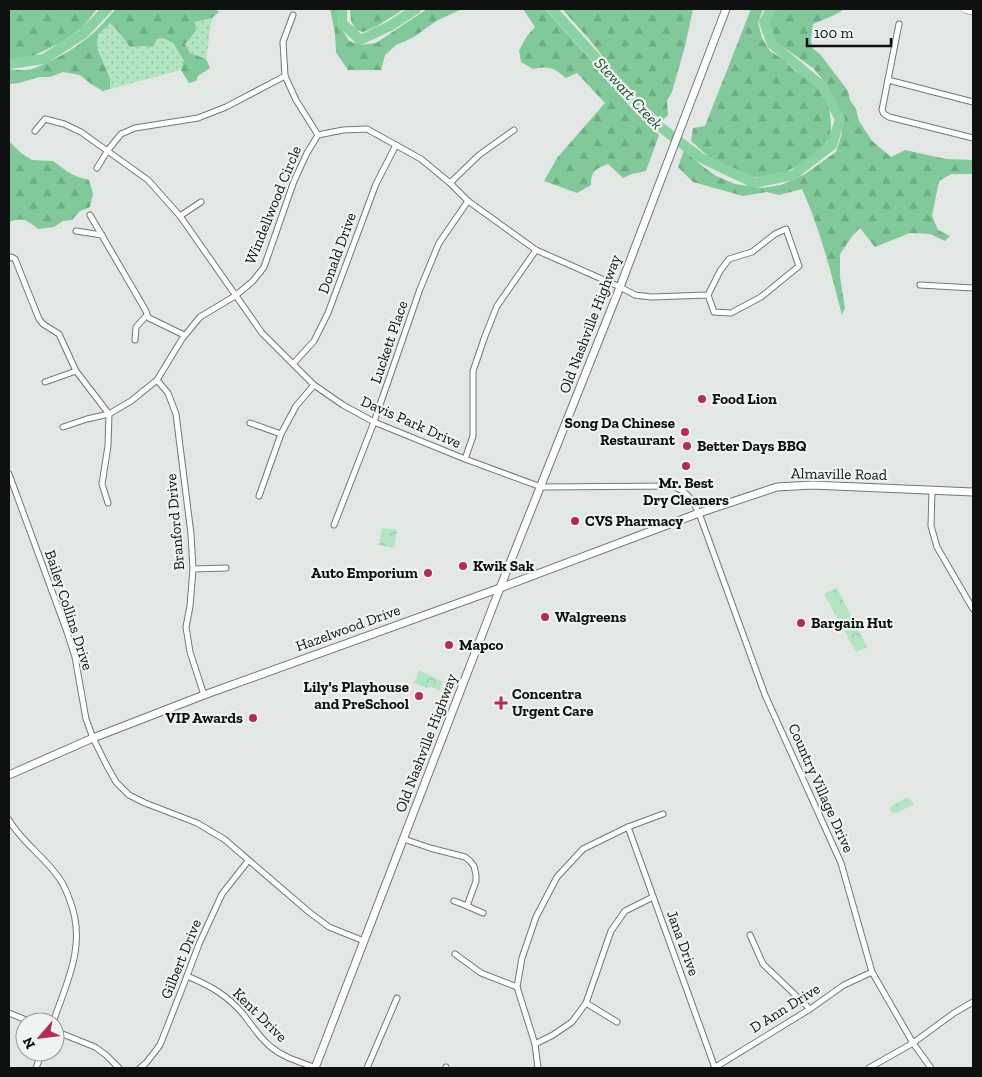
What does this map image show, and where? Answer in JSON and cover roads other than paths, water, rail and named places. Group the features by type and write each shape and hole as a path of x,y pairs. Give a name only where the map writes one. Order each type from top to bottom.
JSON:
{"main road":[{"name":"Old Nashville Highway","path":"316,1068 500,588 620,287 726,9"},
{"path":"966,9 973,11"},
{"name":"Almaville Road","path":"698,513 777,487 812,485 973,492"},
{"name":"Hazelwood Drive","path":"9,775 93,738 204,695 500,588 698,513"}],"street":[{"path":"293,15 283,42 285,76 296,100 318,135"},
{"path":"899,24 882,110 884,114 889,117 973,138"},
{"path":"97,168 108,150 122,134 135,128 198,118 226,107 285,76"},
{"path":"888,80 973,102"},
{"name":"Davis Park Drive","path":"35,131 46,119 64,124 81,132 148,180 180,216 262,332 314,385 343,405 374,422 541,487"},
{"name":"Windellwood Circle","path":"110,414 157,380 184,336 200,317 236,296 253,281 264,267 294,181 307,153 318,135 343,130 367,129 421,159 468,201 536,250 635,294 651,297 708,295"},
{"path":"450,183 479,155 514,130"},
{"name":"Donald Drive","path":"293,364 314,341 328,313 376,184 396,145"},
{"name":"Luckett Place","path":"334,525 374,422 420,289 439,243 468,201"},
{"path":"180,216 201,202"},
{"path":"90,215 147,315 184,336"},
{"path":"786,229 799,266 760,297 732,312 714,312 708,295 720,271 729,259 752,252 775,234 786,229"},
{"path":"76,231 102,235"},
{"path":"465,459 473,436 473,371 497,306 536,250"},
{"path":"9,258 15,258 39,319 43,324 59,334 76,372 110,414 108,446 102,484 108,503"},
{"path":"920,285 973,288"},
{"path":"135,340 136,327 147,315"},
{"path":"45,382 76,372"},
{"name":"Branford Drive","path":"157,380 168,393 176,414 192,534 193,569 186,627 190,652 204,695"},
{"path":"259,496 281,434 296,406 314,385"},
{"path":"63,427 87,418 110,414"},
{"path":"250,422 281,434"},
{"name":"Bailey Collins Drive","path":"9,474 75,657 86,719 93,738 116,782 129,795 197,823 211,831 329,927 364,941"},
{"path":"541,487 673,486 684,491 698,513"},
{"path":"932,490 931,526 937,547 973,609"},
{"name":"Country Village Drive","path":"698,513 765,695 841,863 872,972 913,1043 930,1068"},
{"path":"193,569 226,568"},
{"path":"538,1068 535,1044 517,988 522,958 536,917 557,877 582,850 628,827 663,814"},
{"path":"9,820 25,841 57,875 66,890 76,919 77,945 75,958 56,1012"},
{"name":"Jana Drive","path":"628,827 714,1068"},
{"path":"404,839 465,857 470,861 474,866 476,882 467,906"},
{"name":"Gilbert Drive","path":"140,1068 160,1045 199,944 222,894 248,861"},
{"path":"535,1044 553,1036 572,1022 586,1003 612,931 625,912 653,897"},
{"path":"454,901 483,913"},
{"path":"750,935 763,964 810,1009"},
{"path":"455,954 481,973 517,988"},
{"name":"D Ann Drive","path":"714,1068 810,1009 844,985 872,972"},
{"name":"Kent Drive","path":"187,976 220,992 231,1001 271,1047 285,1056 316,1068"},
{"path":"367,1068 397,998"},
{"path":"869,1068 913,1043 954,1013 973,1002"},
{"path":"586,1003 617,1022"},
{"path":"65,1035 95,1047 119,1068"}],"waterway":[{"name":"Stewart Creek","path":"9,64 44,59 83,34 107,9"},
{"name":"Stewart Creek","path":"342,9 342,23 360,40 390,26 416,9"},
{"name":"Stewart Creek","path":"552,9 655,123 701,158 754,183 793,175 832,145 840,119 823,87 772,44 764,22 771,9"}],"place":[{"name":"Food Lion","path":"702,399"},
{"name":"Song Da Chinese Restaurant","path":"685,432"},
{"name":"Better Days BBQ","path":"687,446"},
{"name":"Mr. Best Dry Cleaners","path":"686,466"},
{"name":"CVS Pharmacy","path":"575,521"},
{"name":"Kwik Sak","path":"463,566"},
{"name":"Auto Emporium","path":"428,573"},
{"name":"Walgreens","path":"545,617"},
{"name":"Bargain Hut","path":"801,623"},
{"name":"Mapco","path":"449,645"},
{"name":"Lily's Playhouse and PreSchool","path":"419,696"},
{"name":"Concentra Urgent Care","path":"501,703"},
{"name":"VIP Awards","path":"253,718"}]}
